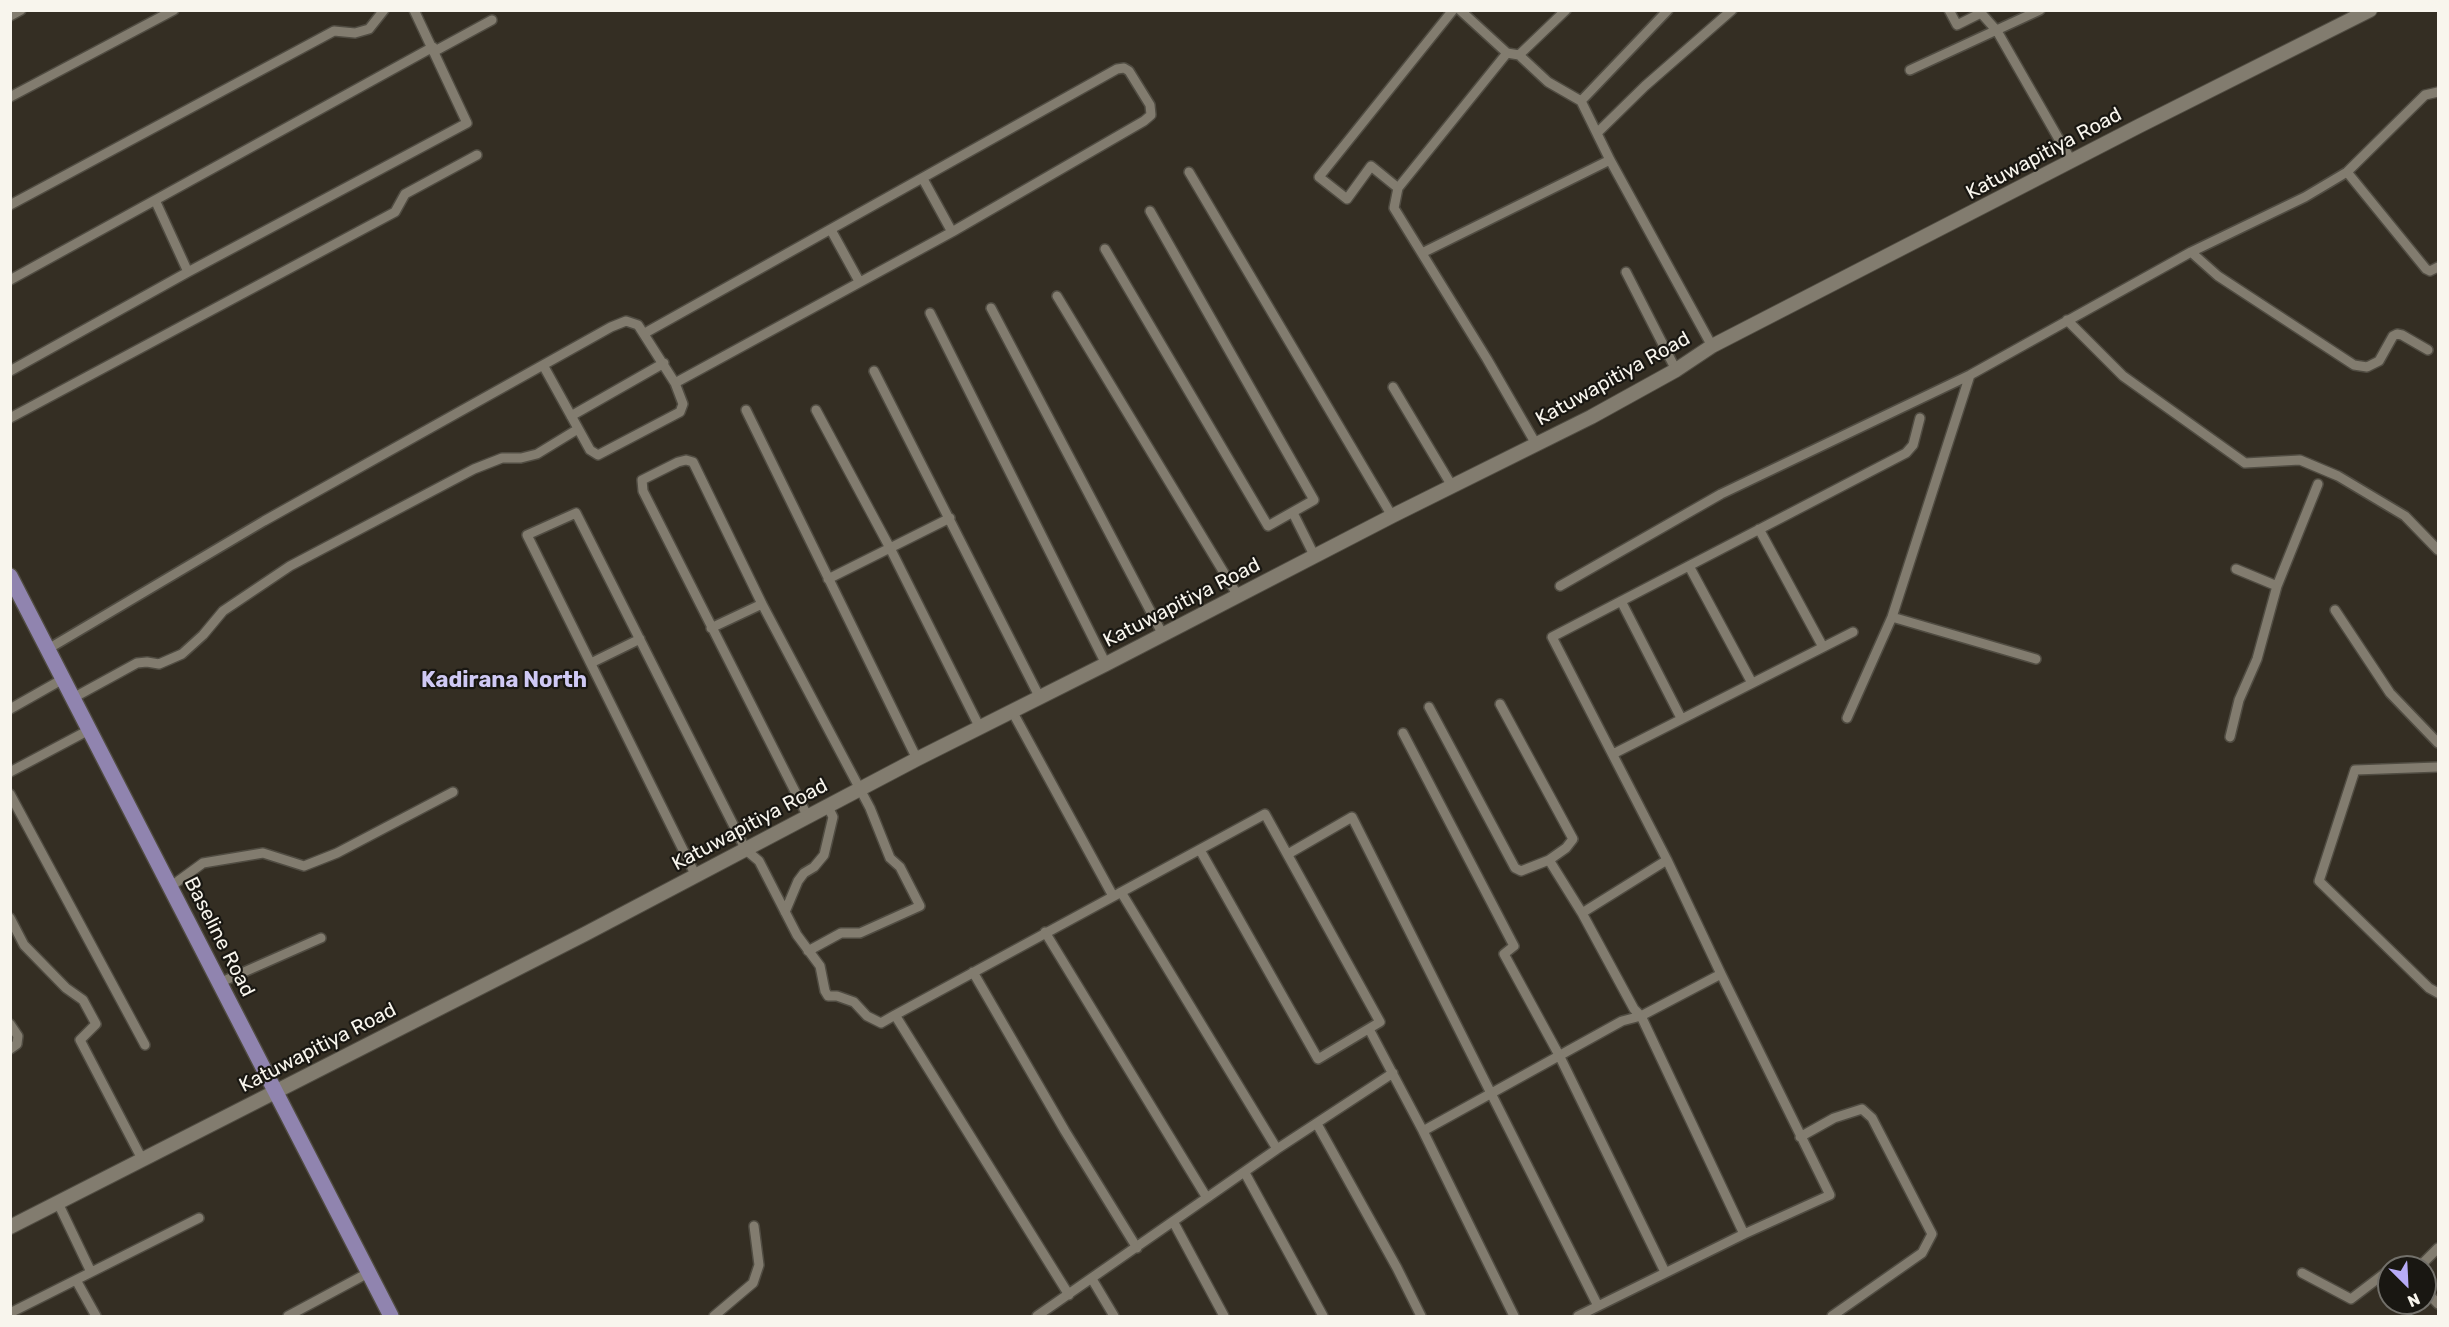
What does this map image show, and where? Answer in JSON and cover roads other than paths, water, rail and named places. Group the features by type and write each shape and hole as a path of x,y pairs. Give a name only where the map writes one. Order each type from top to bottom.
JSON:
{"main road":[{"name":"Baseline Road","path":"10,576 391,1317"}],"street":[{"path":"10,16 21,10"},
{"path":"10,97 174,10"},
{"path":"10,205 334,31 355,33 369,29 384,10"},
{"path":"10,371 188,272 467,123 414,10"},
{"path":"1398,188 1371,166 1347,199 1319,177 1453,10"},
{"path":"1519,55 1566,10"},
{"path":"1581,101 1668,10"},
{"path":"1597,133 1645,86 1732,10"},
{"path":"1949,10 1957,25 1981,13 1997,31 2072,162"},
{"path":"1910,70 2040,10"},
{"name":"Katuwapitiya Road","path":"10,1227 696,876 917,759 1536,444 1676,370 1712,346 2370,10"},
{"path":"1463,12 1507,53 1519,55 1548,82 1581,101 1610,160 1712,346"},
{"path":"10,280 434,49 492,20"},
{"path":"1507,53 1398,188 1394,208 1487,359 1536,444"},
{"path":"645,333 1117,69 1124,68 1129,71 1150,105 1151,115 1144,121 952,231 675,382"},
{"path":"1560,586 1721,494 1970,375 2191,252 2305,197 2347,172 2425,96 2439,92"},
{"path":"10,418 395,212 405,194 477,155"},
{"path":"1422,253 1610,160"},
{"path":"1189,172 1392,516"},
{"path":"2347,172 2427,268 2430,271 2439,267"},
{"path":"923,178 952,231"},
{"path":"155,200 188,272"},
{"path":"1105,249 1268,526 1314,500 1150,211"},
{"path":"831,230 859,281"},
{"path":"2191,252 2217,276 2354,365 2367,367 2379,361 2393,336 2397,334 2428,350"},
{"path":"1626,272 1676,370"},
{"path":"1057,296 1238,596"},
{"path":"991,308 1163,635"},
{"path":"930,313 1106,664"},
{"path":"2067,320 2123,376 2245,464 2300,460 2338,476 2405,516 2439,550"},
{"path":"48,649 264,521 543,365 611,327 626,321 638,325 645,333 675,382 683,404 680,412 602,454 595,454 590,450 543,365"},
{"path":"571,416 664,363"},
{"path":"874,371 1040,698"},
{"path":"1847,718 1892,617 1970,375"},
{"path":"1393,387 1452,486"},
{"path":"746,410 917,759"},
{"path":"816,410 890,548 980,728"},
{"path":"1578,1317 1665,1272 1830,1195 1667,860 1552,637 1906,453 1913,445 1920,418"},
{"path":"73,698 137,663 159,663 182,654 203,635 223,611 290,566 474,469 502,458 521,458 537,454 578,429"},
{"path":"808,817 643,491 642,480 686,460 693,462 762,604 870,808 890,858 900,867 920,906 860,933 841,933 808,951"},
{"path":"2230,737 2239,700 2257,660 2277,586 2318,484"},
{"path":"696,876 527,535 576,513 746,850 759,861 785,912 808,951 820,966 822,981 828,996 837,996 854,1002 867,1016 881,1023 1265,814 1380,1022 1318,1059 1200,850"},
{"path":"1293,513 1315,557"},
{"path":"828,579 950,518"},
{"path":"1759,529 1822,647"},
{"path":"1689,566 1752,683"},
{"path":"2236,569 2277,586"},
{"path":"1621,601 1681,718"},
{"path":"711,628 762,604"},
{"path":"2335,610 2390,693 2439,743"},
{"path":"1892,617 2036,659"},
{"path":"1613,754 1853,632"},
{"path":"591,663 640,639"},
{"path":"10,709 63,679"},
{"path":"1429,706 1515,868 1521,870 1549,860 1566,848 1572,839 1500,704"},
{"path":"1012,711 1117,894 1277,1149"},
{"path":"10,772 89,730"},
{"path":"1403,733 1514,946 1504,954 1559,1055 1665,1272"},
{"path":"2439,767 2355,770 2319,881 2429,988 2439,993"},
{"path":"170,887 203,862 263,853 304,866 337,853 453,792"},
{"path":"10,794 145,1045"},
{"path":"785,912 798,881 824,855 833,818 828,807"},
{"path":"1288,854 1352,817 1598,1306"},
{"path":"1549,860 1582,914 1634,1009 1641,1016 1744,1234"},
{"path":"1582,914 1667,860"},
{"path":"10,918 24,945 66,988 83,1000 96,1024 80,1040 142,1159"},
{"path":"1045,932 1207,1198"},
{"path":"219,983 321,938"},
{"path":"973,972 1065,1131 1137,1248"},
{"path":"1423,1131 1622,1021 1641,1016 1721,974"},
{"path":"896,1015 1069,1295"},
{"path":"10,1024 18,1036 17,1044 10,1049"},
{"path":"1369,1029 1423,1131 1514,1317"},
{"path":"1037,1317 1277,1149 1393,1073"},
{"path":"1800,1137 1834,1118 1862,1109 1872,1118 1932,1234 1922,1253 1832,1317"},
{"path":"1317,1124 1396,1268 1420,1317"},
{"path":"1245,1173 1323,1317"},
{"path":"58,1203 91,1272"},
{"path":"10,1313 199,1218"},
{"path":"1174,1223 1224,1317"},
{"path":"714,1317 753,1283 759,1265 754,1226"},
{"path":"288,1317 368,1273"},
{"path":"2302,1273 2351,1299 2377,1279"},
{"path":"1092,1279 1114,1317"},
{"path":"76,1280 96,1317"}],"district":[{"name":"Kadirana North","path":"504,681"}]}
